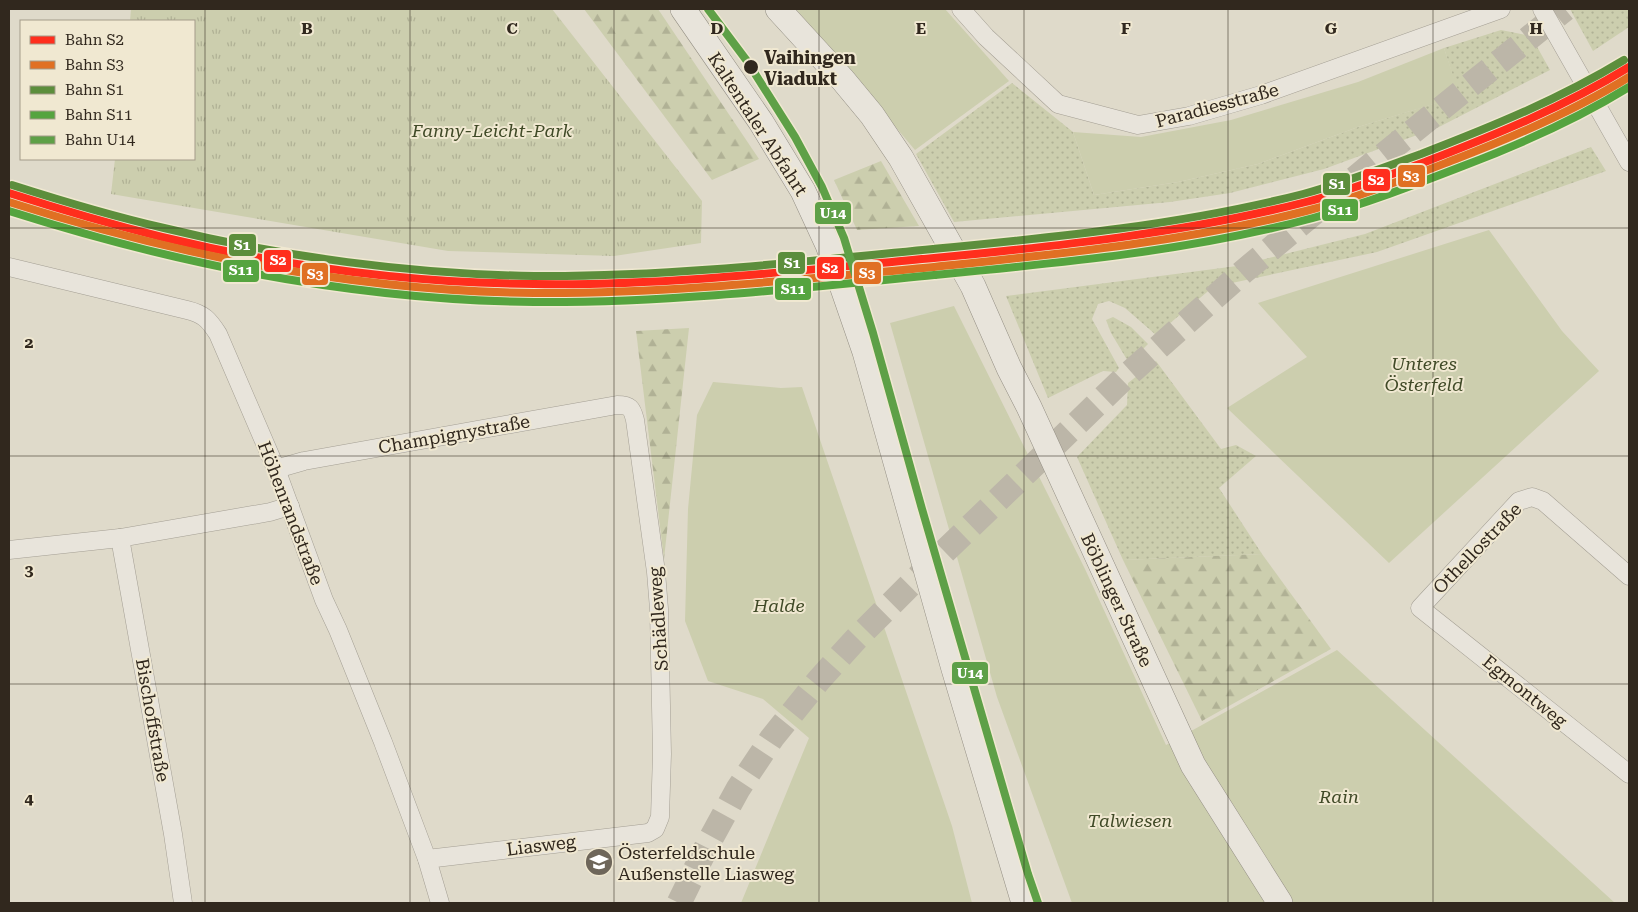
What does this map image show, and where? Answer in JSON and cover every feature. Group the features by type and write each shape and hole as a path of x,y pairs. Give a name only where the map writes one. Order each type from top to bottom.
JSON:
{"main road":[{"name":"Kaltentaler Abfahrt","path":"683,9 761,122 804,191 828,245 865,352 949,650 1024,903"},
{"name":"Böblinger Straße","path":"778,9 843,80 883,131 901,158 973,286 1009,368 1029,407 1193,765 1280,903"}],"street":[{"name":"Paradiesstraße","path":"961,9 986,37 1058,104 1138,125 1189,116 1261,95 1501,9"},
{"path":"1542,9 1627,159"},
{"name":"Höhenrandstraße","path":"9,267 200,313 210,322 218,334 276,469 324,600 376,725 427,858 440,903"},
{"name":"Champignystraße","path":"276,469 304,461 617,405 626,405 632,410"},
{"name":"Schädleweg","path":"632,410 635,420 656,572 659,609 662,754 660,818 656,829"},
{"name":"Othellostraße","path":"1420,608 1519,501 1532,497 1543,500 1629,576"},
{"path":"9,550 120,538 270,512 290,506"},
{"name":"Bischoffstraße","path":"120,538 173,834 183,903"},
{"name":"Egmontweg","path":"1420,608 1629,774"},
{"name":"Liasweg","path":"427,858 648,832 656,829"}],"green space":[{"name":"Fanny-Leicht-Park","path":"131,9 552,9 702,201 701,243 614,256 448,251 111,194 115,160 195,160 195,20 130,20"},
{"path":"584,9 658,9 759,159 712,180"},
{"path":"796,9 945,9 1009,81 915,150"},
{"path":"1570,9 1629,9 1629,27 1593,51"},
{"path":"1501,30 1531,36 1550,70 1439,127 1324,169 1230,193 1170,202 954,222 916,154 1012,83 1073,132 1094,195 1178,182 1258,164 1358,127 1459,96 1444,48"},
{"path":"1444,48 1460,96 1358,127 1258,164 1178,182 1094,195 1073,132 1141,137 1231,120 1358,82"},
{"path":"1591,147 1606,171 1377,252 1213,287 1156,335 1125,308 1109,301 1098,304 1092,319 1119,368 1116,372 1103,371 1048,398 1006,296 1237,266 1365,234"},
{"path":"881,161 919,226 857,230 834,180"},
{"name":"Unteres Österfeld","path":"1489,230 1562,331 1599,371 1389,563 1227,408 1307,357 1258,303"},
{"path":"954,306 1085,569 1166,745 1337,650 1615,903 1072,903 997,697 890,323"},
{"path":"1113,317 1131,327 1148,344 1129,363 1111,333 1106,320"},
{"path":"689,328 664,559 636,331"},
{"path":"1156,361 1221,449 1236,445 1256,456 1219,488 1262,554 1123,560 1077,457 1127,405 1128,383"},
{"name":"Halde","path":"713,382 781,388 802,387 952,826 972,903 741,903 809,738 763,699 708,681 685,621 688,509 697,415"},
{"path":"1262,554 1331,649 1202,721 1123,560"}],"tunnel":[{"path":"679,903 738,789 772,738 819,680 856,639 1123,379 1243,272 1376,161 1565,9"}],"rail line":[{"name":"U14","path":"708,9 747,61 795,137 822,187 844,238 1038,903"},
{"name":"S1","path":"12,185 106,213 209,238 301,255 394,268 488,275 534,276 584,276 734,268 1119,229 1257,205 1333,185 1447,144 1550,100 1624,60"},
{"name":"S2","path":"9,193 162,237 253,256 347,271 488,283 584,284 684,280 1028,249 1168,230 1260,213 1336,194 1451,152 1554,108 1629,67"},
{"name":"S3","path":"9,202 138,239 203,254 334,278 400,286 467,291 584,293 734,285 1074,252 1168,239 1260,222 1344,200 1478,150 1566,112 1629,77"},
{"name":"S11","path":"9,211 138,248 203,263 334,287 400,295 467,300 584,302 734,294 1030,266 1173,247 1267,229 1351,207 1485,158 1569,120 1629,87"}],"place":[{"name":"Vaihingen Viadukt","path":"751,67"},
{"name":"Österfeldschule Außenstelle Liasweg","path":"599,862"}],"park label":[{"name":"Rain","path":"1339,796"},
{"name":"Talwiesen","path":"1130,820"}]}
